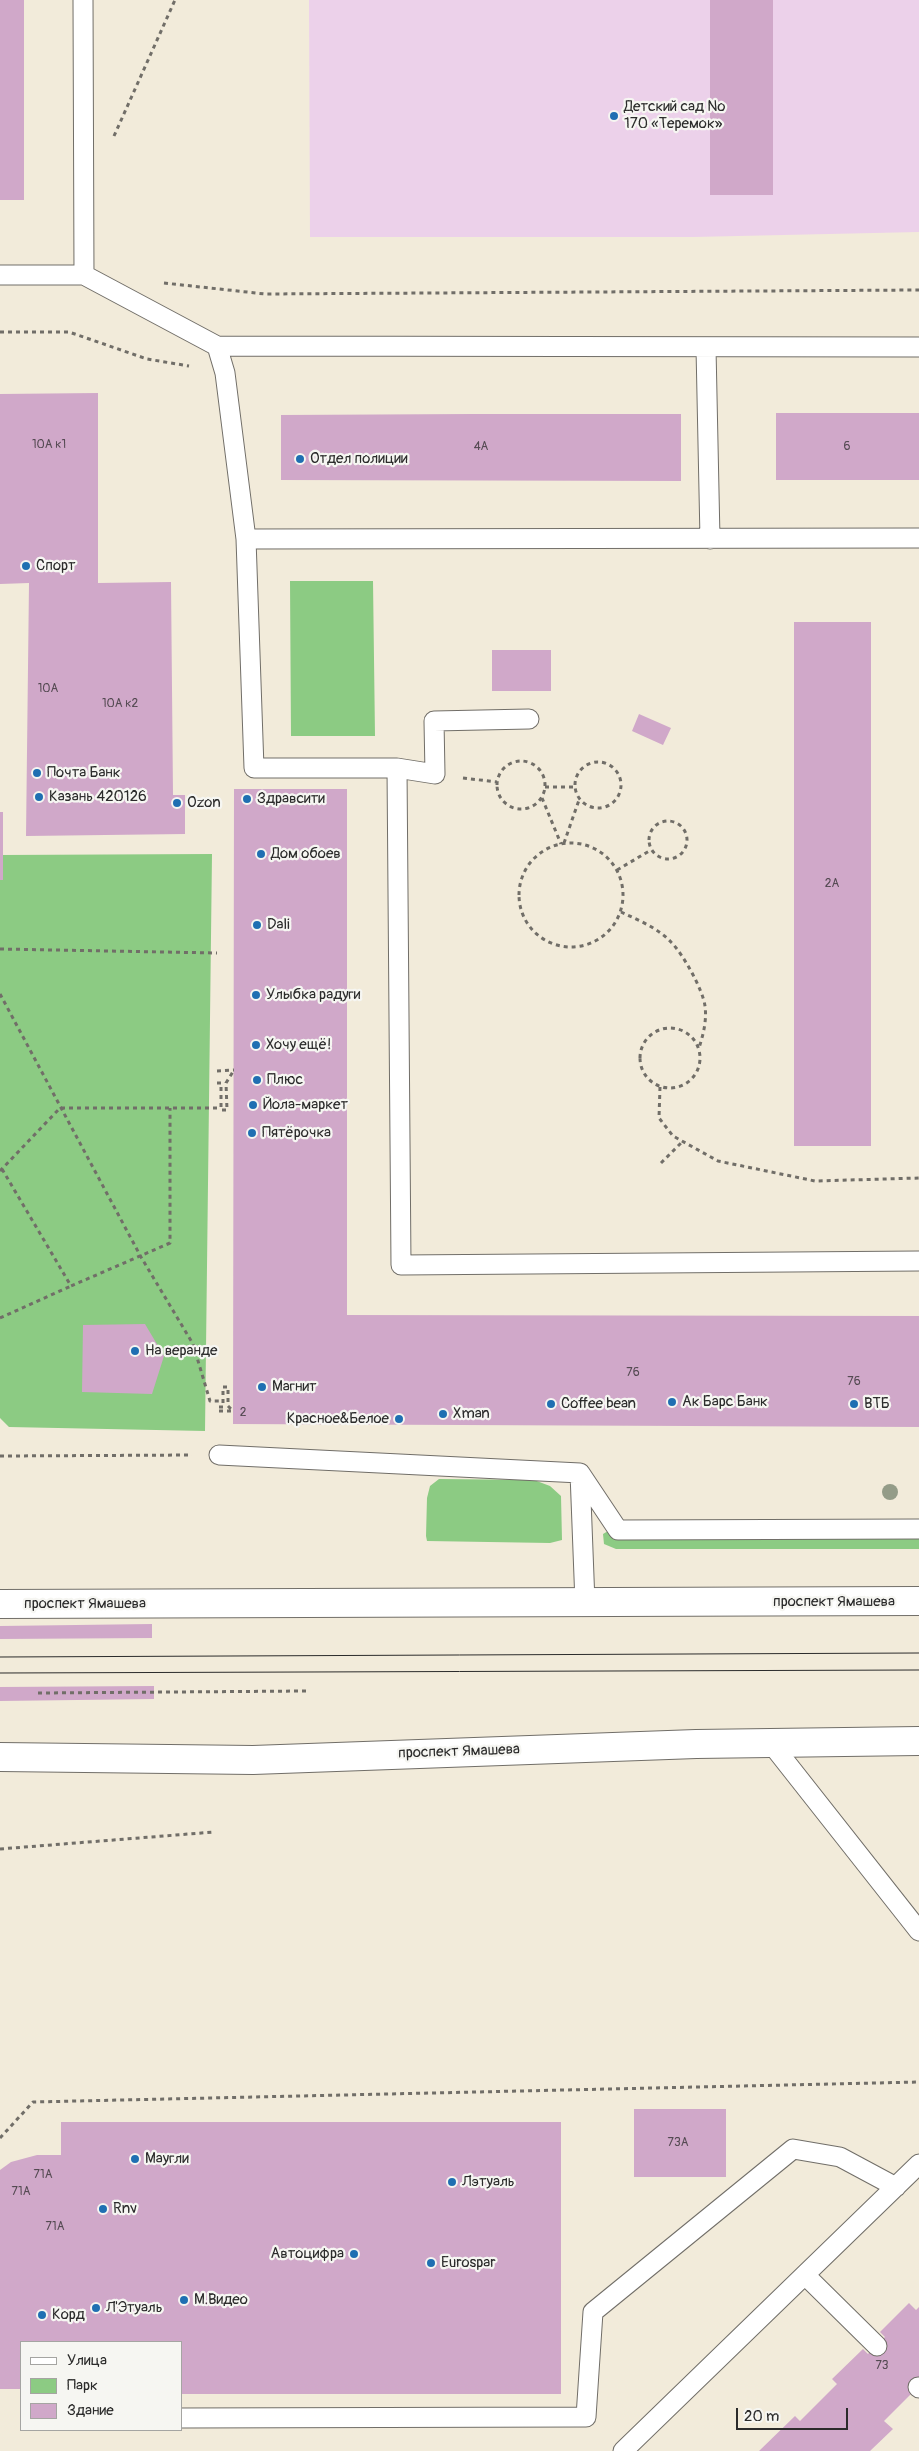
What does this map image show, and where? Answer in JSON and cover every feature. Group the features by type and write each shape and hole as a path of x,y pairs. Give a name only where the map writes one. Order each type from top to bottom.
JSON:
{"main road":[{"name":"проспект Ямашева","path":"0,1604 919,1601"},
{"name":"проспект Ямашева","path":"0,1756 253,1760 770,1742 919,1741"}],"lane":[{"path":"83,0 84,275"},
{"path":"0,275 84,275 217,346 919,347"},
{"path":"217,346 225,373 246,539 254,768 397,768 435,774 434,721 529,720"},
{"path":"706,348 710,539"},
{"path":"246,539 919,538"},
{"path":"397,768 400,1265 919,1261"},
{"path":"219,1455 580,1473"},
{"path":"580,1473 618,1530 919,1529"},
{"path":"580,1473 585,1603"},
{"path":"770,1742 919,1931"},
{"path":"182,2418 586,2417 594,2312 793,2149 840,2157 896,2187"},
{"path":"623,2451 919,2164"},
{"path":"805,2275 877,2346"}],"path":[{"path":"111,143 175,0"},
{"path":"160,283 265,294 919,290"},
{"path":"0,332 69,332 148,359 225,373"},
{"path":"524,761 533,764 540,771 545,787 542,798 527,809 518,810 502,800 497,791 497,782 506,766 524,761"},
{"path":"596,762 614,768 619,774 622,783 621,793 616,801 600,809 591,808 579,799 575,787 576,778 580,770 588,764 596,762"},
{"path":"545,787 575,787"},
{"path":"542,798 563,844"},
{"path":"563,844 579,799"},
{"path":"673,821 685,830 688,844 678,856 664,858 652,850 649,843 649,835 658,823 673,821"},
{"path":"563,844 589,845 606,855 617,870 624,892 621,912 611,930 594,942 574,947 554,945 536,934 524,918 519,898 522,878 532,860 548,847 563,844"},
{"path":"617,870 652,850"},
{"path":"621,912 649,926 670,941 694,979 705,1005 704,1032 699,1048 700,1062 696,1075 686,1084 673,1088 660,1087 649,1080 641,1068 640,1055 644,1042 654,1032 667,1028 680,1030 692,1037 699,1048"},
{"path":"0,950 217,953"},
{"path":"0,994 141,1257 193,1344 210,1400 219,1400"},
{"path":"217,1071 234,1070 226,1083 227,1110 221,1110 221,1083 217,1083"},
{"path":"660,1087 659,1118 673,1136 718,1161 815,1181 919,1178"},
{"path":"71,1286 1,1170 60,1108 217,1108"},
{"path":"0,1318 170,1243 170,1108"},
{"path":"661,1163 683,1141"},
{"path":"223,1387 228,1387 228,1406 233,1411 219,1409 223,1407 223,1387"},
{"path":"0,1456 219,1455"},
{"path":"38,1693 306,1691"},
{"path":"0,1849 214,1832"},
{"path":"0,2138 33,2102 919,2082"}],"shaded area":[{"name":"Детский сад № 170 «Теремок»","path":"309,0 919,0 919,232 693,237 310,237"}],"green space":[{"path":"290,581 373,581 375,736 291,736"},
{"path":"212,854 205,1431 9,1427 0,1418 0,855"},
{"path":"439,1479 534,1480 550,1486 561,1496 562,1540 550,1543 427,1541 427,1498 430,1486"},
{"path":"919,1530 919,1549 616,1549 604,1544 603,1534 608,1531"}],"building":[{"path":"0,0 24,0 24,200 0,200"},
{"path":"710,0 773,0 773,195 710,195"},
{"path":"98,393 98,583 171,582 173,795 185,795 185,834 26,836 29,583 0,584 0,394"},
{"path":"776,413 919,413 919,480 776,480"},
{"path":"681,414 681,481 281,480 281,415"},
{"path":"794,622 871,622 871,1146 794,1146"},
{"path":"492,650 551,650 551,691 492,691"},
{"path":"639,714 671,728 663,745 632,731"},
{"path":"234,789 347,789 347,1315 919,1316 919,1427 233,1424"},
{"path":"0,812 3,812 3,880 0,880"},
{"path":"145,1324 164,1356 152,1394 82,1392 83,1325"},
{"path":"152,1624 152,1638 0,1639 0,1626"},
{"path":"154,1686 154,1699 0,1701 0,1687"},
{"path":"634,2109 726,2109 726,2177 634,2177"},
{"path":"61,2122 561,2122 561,2394 182,2394 182,2341 20,2341 20,2389 0,2389 0,2170 11,2162 37,2155 61,2155"},
{"path":"909,2303 916,2310 919,2307 919,2386 884,2421 893,2429 870,2451 759,2451 795,2416 800,2421 837,2384 832,2379 863,2349 868,2354 885,2337 880,2332"}],"tram line":[{"path":"0,1657 919,1653"},
{"path":"0,1673 919,1670"}],"place":[{"name":"Детский сад № 170 «Теремок»","path":"614,116"},
{"name":"Отдел полиции","path":"300,459"},
{"name":"Спорт","path":"26,566"},
{"name":"Почта Банк","path":"37,773"},
{"name":"Казань 420126","path":"39,797"},
{"name":"Здравсити","path":"247,799"},
{"name":"Ozon","path":"177,803"},
{"name":"Дом обоев","path":"261,854"},
{"name":"Dali","path":"257,925"},
{"name":"Улыбка радуги","path":"256,995"},
{"name":"Хочу ещё!","path":"256,1045"},
{"name":"Плюс","path":"257,1080"},
{"name":"Йола-маркет","path":"253,1105"},
{"name":"Пятёрочка","path":"252,1133"},
{"name":"На веранде","path":"135,1351"},
{"name":"Магнит","path":"262,1387"},
{"name":"Ак Барс Банк","path":"672,1402"},
{"name":"Coffee bean","path":"551,1404"},
{"name":"ВТБ","path":"854,1404"},
{"name":"Xman","path":"443,1414"},
{"name":"Красное&Белое","path":"399,1419"},
{"name":"Маугли","path":"135,2159"},
{"name":"Лэтуаль","path":"452,2182"},
{"name":"Rnv","path":"103,2209"},
{"name":"Автоцифра","path":"354,2254"},
{"name":"Eurospar","path":"431,2263"},
{"name":"М.Видео","path":"184,2300"},
{"name":"Л'Этуаль","path":"96,2308"},
{"name":"Корд","path":"42,2315"}]}
